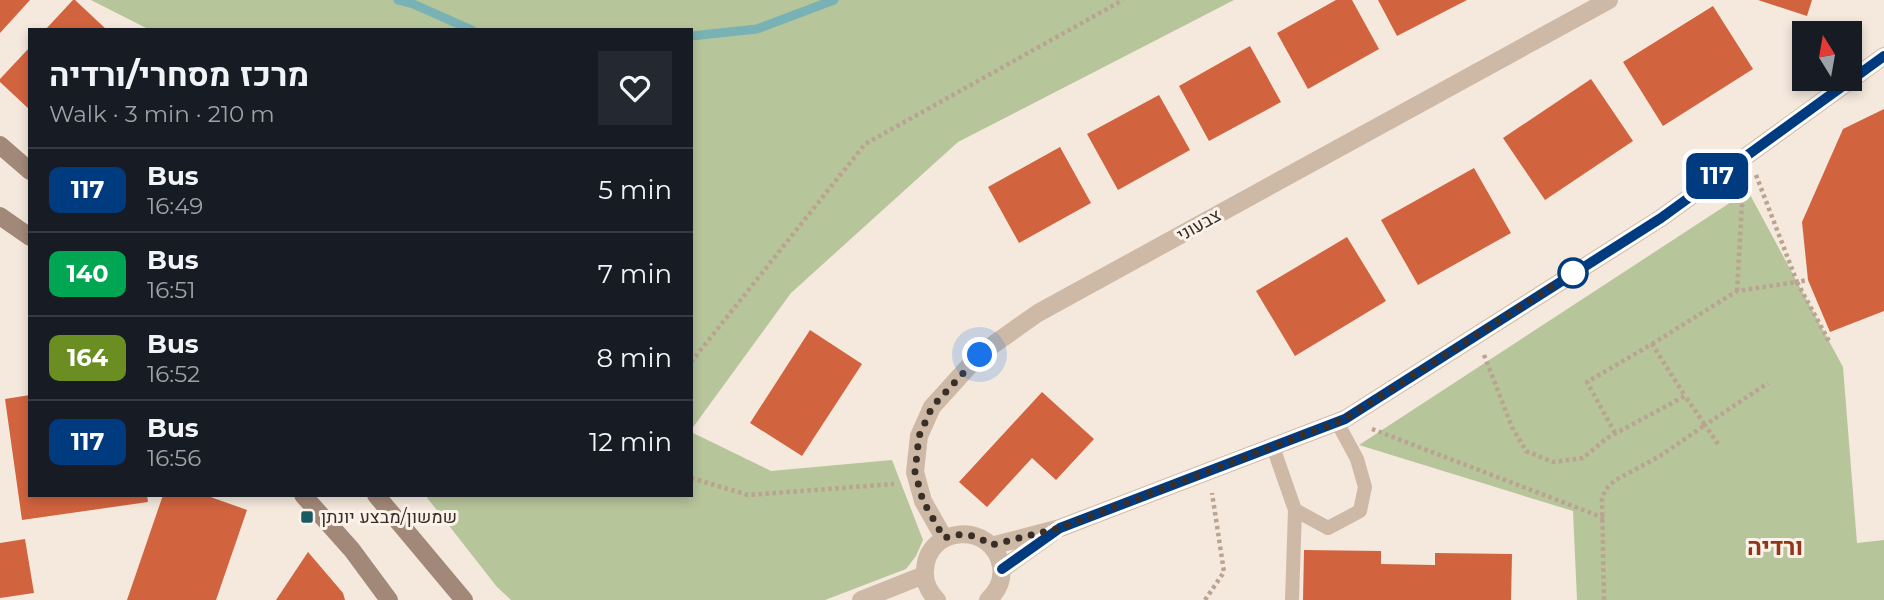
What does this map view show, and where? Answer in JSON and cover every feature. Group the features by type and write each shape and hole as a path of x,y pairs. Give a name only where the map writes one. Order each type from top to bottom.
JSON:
{"street":[{"name":"צבעוני","path":"944,538 923,501 915,472 919,436 932,407 980,355 1038,313 1608,0"},
{"path":"991,545 1060,528 1341,420 1661,218 1884,56"},
{"path":"0,145 28,169"},
{"path":"0,216 28,236"},
{"path":"305,497 352,550 389,600"},
{"path":"378,497 464,600"},
{"path":"1002,569 1060,528"},
{"path":"930,599 924,575 929,554 944,538 969,534 991,545 1002,569 995,594 988,600"},
{"path":"861,600 924,575"}],"lane":[{"path":"1295,510 1328,528 1360,511 1365,486 1341,420"},
{"path":"1273,447 1295,510 1292,600"}],"path":[{"path":"693,359 865,144 1123,0"},
{"path":"1747,155 1797,282 1830,343"},
{"path":"1737,291 1747,155"},
{"path":"1615,433 1587,382 1737,291 1808,280"},
{"path":"1476,335 1512,427 1526,451 1553,462 1583,458 1615,433 1685,396"},
{"path":"1653,344 1718,444"},
{"path":"1604,600 1602,499 1605,490 1614,481 1660,456 1768,383"},
{"path":"1341,420 1604,518"},
{"path":"1205,600 1224,572 1209,471"},
{"path":"693,479 748,495 918,482"}],"green space":[{"path":"91,0 1234,0 958,142 791,293 693,427 693,28 146,28"},
{"path":"1748,191 1843,367 1857,543 1884,540 1884,600 1577,600 1573,511 1359,445"},
{"path":"693,433 771,471 892,460 923,540 906,569 825,600 511,600 497,587 427,497 693,497"}],"building":[{"path":"0,0 30,0 0,33"},
{"path":"75,0 105,28 47,28"},
{"path":"1336,0 1352,0 1379,49 1308,89 1277,33"},
{"path":"1378,0 1467,0 1397,36"},
{"path":"1758,0 1812,0 1807,16"},
{"path":"1713,6 1753,69 1663,126 1623,62"},
{"path":"1250,46 1281,102 1209,141 1179,86"},
{"path":"28,49 28,108 0,79"},
{"path":"1591,79 1633,141 1545,200 1503,138"},
{"path":"1159,95 1190,150 1118,190 1087,134"},
{"path":"1884,109 1884,311 1830,332 1808,280 1802,222 1843,129"},
{"path":"1060,147 1091,203 1019,243 988,187"},
{"path":"1474,168 1511,233 1418,285 1381,220"},
{"path":"1347,237 1386,301 1295,356 1256,291"},
{"path":"810,330 862,364 802,456 750,423"},
{"path":"1042,392 1094,439 1056,480 1032,458 987,507 959,482"},
{"path":"28,395 28,497 147,497 148,502 22,520 5,399"},
{"path":"162,497 211,497 247,510 216,600 127,600"},
{"path":"25,539 34,593 0,598 0,543"},
{"path":"1304,550 1381,551 1381,564 1435,565 1435,553 1512,554 1511,600 1303,600"},
{"path":"308,552 343,593 345,600 276,600"}],"waterway":[{"path":"398,0 467,28"},
{"path":"693,36 757,29 834,0"}],"bus line":[{"name":"117","path":"1002,569 1060,528 1345,419 1661,218 1884,56"}],"place":[{"name":"שמשון/מבצע יונתן","path":"307,517"}],"district":[{"name":"ורדיה","path":"1775,546"}],"route":[{"path":"980,355 932,407 919,436 915,472 923,501 944,538 969,534 991,545 1060,528 1345,419 1573,273"}]}
